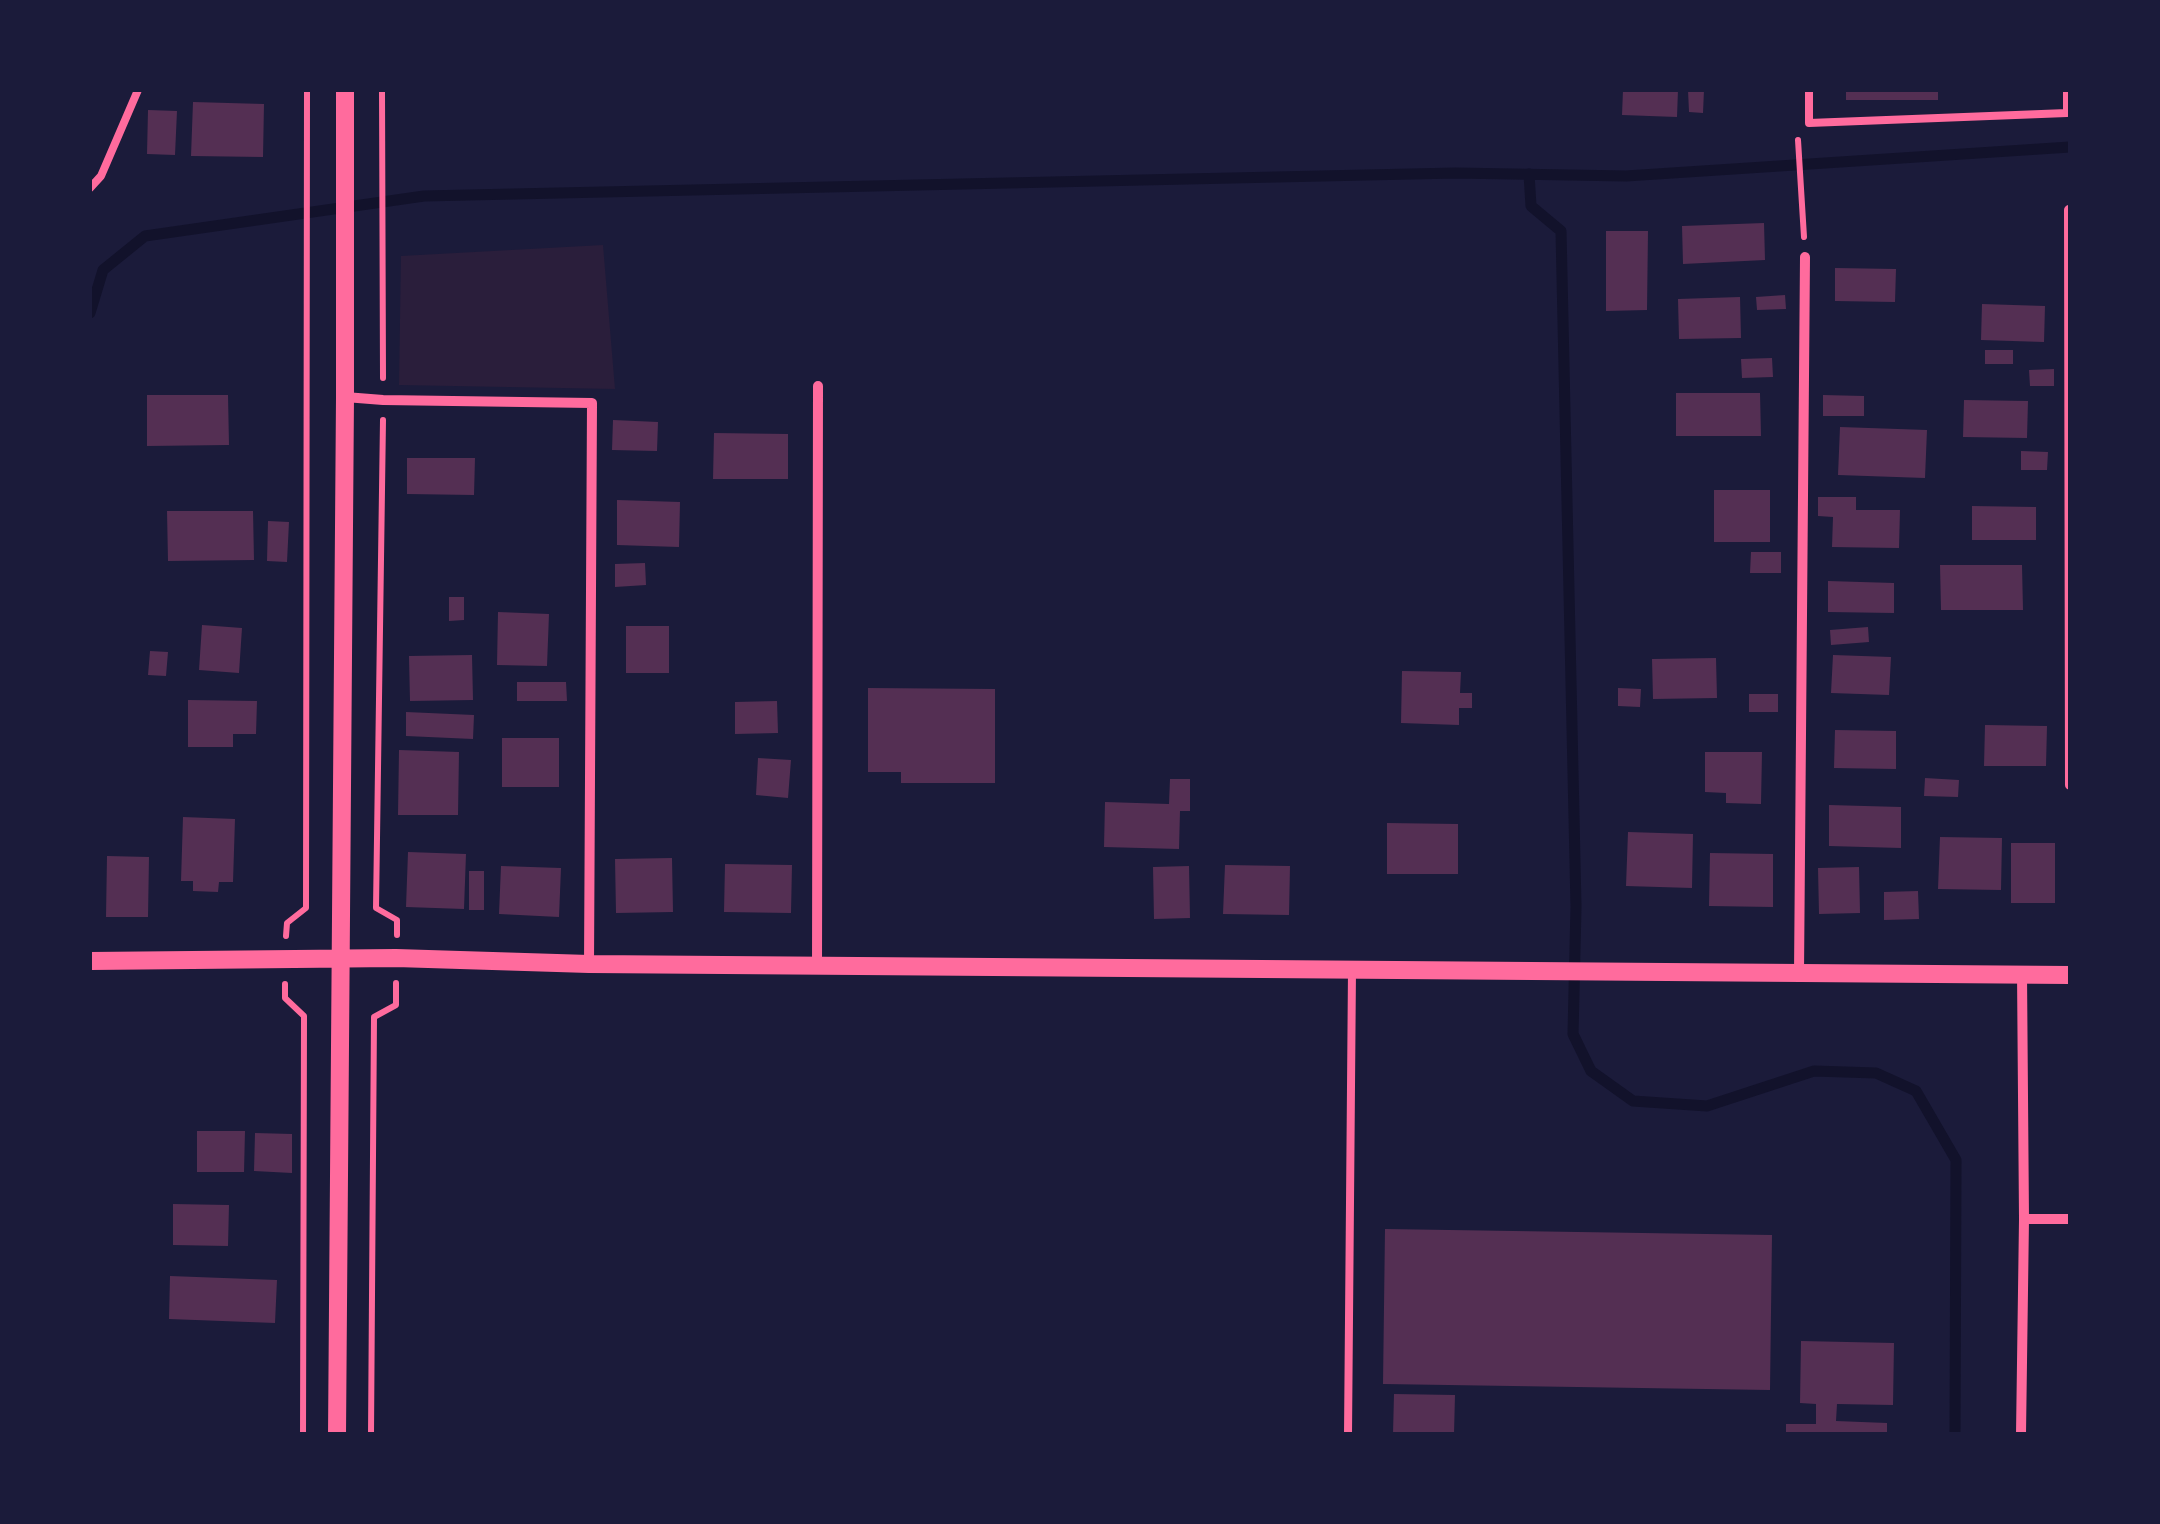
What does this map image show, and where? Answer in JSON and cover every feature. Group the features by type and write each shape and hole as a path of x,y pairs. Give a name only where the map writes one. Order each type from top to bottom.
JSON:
{"street":[{"path":"337,1434 345,90"},
{"path":"2069,210 2070,786"},
{"path":"1799,972 1805,256"},
{"path":"817,966 818,386"},
{"path":"345,398 592,403 588,964"},
{"path":"90,961 396,958 588,964 2070,975"},
{"path":"2020,1434 2024,1219 2022,973"},
{"path":"2024,1219 2070,1219"}],"lane":[{"path":"90,188 101,176 138,90"},
{"path":"1809,90 1809,123 2067,113 2068,90"},
{"path":"1348,1434 1352,970"}],"path":[{"path":"303,1434 304,1016 285,998 284,958 288,923 306,908 307,90"},
{"path":"371,1434 374,1017 396,1005 397,920 376,908 383,400 382,90"},
{"path":"1798,134 1805,256"}],"shaded area":[{"path":"603,245 615,389 399,385 401,256"}],"building":[{"path":"1623,90 1678,90 1677,117 1622,115"},
{"path":"1688,90 1704,90 1703,113 1689,112"},
{"path":"1846,90 1938,90 1938,100 1846,100"},
{"path":"193,102 264,104 263,157 191,156"},
{"path":"148,110 177,111 175,155 147,154"},
{"path":"1764,223 1765,260 1683,264 1682,226"},
{"path":"1606,231 1648,231 1647,310 1606,311"},
{"path":"1835,268 1896,269 1895,302 1835,301"},
{"path":"1785,295 1786,309 1757,310 1756,297"},
{"path":"1740,297 1741,338 1679,339 1678,299"},
{"path":"1982,304 2045,306 2044,342 1981,340"},
{"path":"1985,350 2013,350 2013,364 1985,364"},
{"path":"1772,358 1773,377 1742,378 1741,359"},
{"path":"2054,369 2054,386 2030,386 2029,370"},
{"path":"1676,393 1760,393 1761,436 1676,436"},
{"path":"147,395 228,395 229,445 147,446"},
{"path":"1823,395 1864,396 1864,416 1823,416"},
{"path":"1964,400 2028,401 2027,438 1963,437"},
{"path":"613,420 658,422 657,451 612,450"},
{"path":"1840,427 1927,430 1925,478 1838,475"},
{"path":"714,433 788,434 788,479 713,479"},
{"path":"2021,451 2048,452 2047,470 2021,470"},
{"path":"407,458 475,458 474,495 407,494"},
{"path":"1714,490 1770,490 1770,542 1714,542"},
{"path":"1818,497 1856,497 1856,510 1900,510 1899,548 1832,547 1833,517 1818,516"},
{"path":"617,500 680,502 679,547 617,545"},
{"path":"1972,506 2036,507 2036,540 1972,540"},
{"path":"167,511 253,511 254,560 168,561"},
{"path":"268,521 289,522 287,562 267,561"},
{"path":"1751,552 1781,552 1781,573 1750,573"},
{"path":"645,563 646,585 615,587 615,564"},
{"path":"1940,565 2022,565 2023,610 1941,610"},
{"path":"1828,581 1894,583 1894,613 1828,612"},
{"path":"449,597 464,597 464,620 449,621"},
{"path":"498,612 549,614 547,666 497,665"},
{"path":"202,625 242,628 239,673 199,670"},
{"path":"626,626 669,626 669,673 626,673"},
{"path":"1868,627 1869,642 1831,645 1830,630"},
{"path":"150,651 168,652 166,676 148,675"},
{"path":"472,655 473,700 410,701 409,656"},
{"path":"1833,655 1891,657 1889,695 1831,693"},
{"path":"1716,658 1717,698 1653,699 1652,659"},
{"path":"1402,671 1461,672 1460,693 1472,693 1472,708 1459,708 1459,725 1401,723"},
{"path":"517,682 566,682 567,701 517,701"},
{"path":"868,688 995,689 995,783 901,783 901,772 868,772"},
{"path":"1618,688 1641,689 1640,707 1618,706"},
{"path":"1749,694 1778,694 1778,712 1749,712"},
{"path":"188,700 257,701 256,734 233,734 233,747 188,747"},
{"path":"777,701 778,733 735,734 735,702"},
{"path":"406,712 474,715 473,739 406,736"},
{"path":"1985,725 2047,726 2046,766 1984,766"},
{"path":"1835,730 1896,731 1896,769 1834,768"},
{"path":"502,738 559,738 559,787 502,787"},
{"path":"399,750 459,752 458,815 398,815"},
{"path":"1705,752 1762,752 1761,804 1726,803 1726,793 1705,792"},
{"path":"758,758 791,760 788,798 756,795"},
{"path":"1925,778 1959,780 1958,797 1924,796"},
{"path":"1170,779 1190,779 1190,811 1180,811 1179,849 1104,847 1105,802 1169,804"},
{"path":"1829,805 1901,807 1901,848 1829,846"},
{"path":"183,817 235,819 233,882 219,882 218,892 193,891 193,881 181,881"},
{"path":"1387,823 1458,824 1458,874 1387,874"},
{"path":"1628,832 1693,834 1692,888 1626,886"},
{"path":"1940,837 2002,838 2001,890 1938,889"},
{"path":"2011,843 2055,843 2055,903 2011,903"},
{"path":"408,852 466,854 464,909 406,907"},
{"path":"1710,853 1773,854 1773,907 1709,906"},
{"path":"107,856 149,857 148,917 106,917"},
{"path":"672,858 673,912 616,913 615,859"},
{"path":"725,864 792,865 791,913 724,912"},
{"path":"1225,865 1290,866 1289,915 1223,914"},
{"path":"501,866 561,868 559,917 499,914"},
{"path":"1189,866 1190,918 1154,919 1153,867"},
{"path":"1859,867 1860,913 1819,914 1818,868"},
{"path":"469,871 484,871 484,910 469,910"},
{"path":"1918,891 1919,919 1884,920 1884,892"},
{"path":"197,1131 245,1131 244,1172 197,1172"},
{"path":"255,1133 292,1134 292,1173 254,1171"},
{"path":"173,1204 229,1205 228,1246 173,1245"},
{"path":"1385,1229 1772,1235 1770,1390 1383,1384"},
{"path":"170,1276 277,1280 275,1323 169,1319"},
{"path":"1801,1341 1894,1343 1893,1405 1837,1404 1836,1421 1887,1423 1887,1434 1786,1434 1786,1424 1816,1424 1816,1404 1800,1403"},
{"path":"1394,1394 1455,1395 1454,1434 1393,1434"}],"waterway":[{"path":"90,313 103,270 145,236 424,196 1456,173 1626,176 2070,147"},
{"path":"1529,174 1531,206 1561,231 1576,907 1573,1034 1591,1071 1633,1101 1707,1106 1814,1071 1876,1073 1916,1091 1956,1160 1955,1434"}]}
